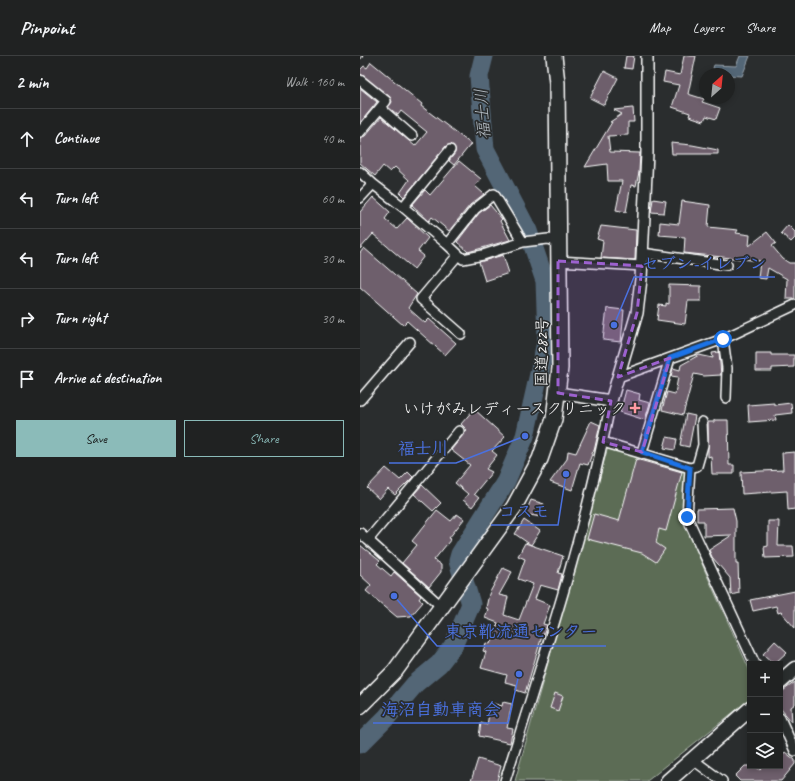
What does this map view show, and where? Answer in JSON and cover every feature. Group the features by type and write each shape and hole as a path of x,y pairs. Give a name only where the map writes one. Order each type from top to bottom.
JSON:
{"highway":[{"name":"国道282号","path":"360,706 384,684 395,671 514,507 540,459 554,419 560,368 558,261 553,240 557,82 554,56"}],"main road":[{"path":"783,679 795,669"},
{"path":"668,781 747,711"}],"street":[{"path":"505,781 572,565 603,442 611,401 637,313 642,266 646,154 647,56"},
{"path":"360,80 386,101 360,132"},
{"path":"380,108 412,136"},
{"path":"404,207 450,150"},
{"path":"360,172 373,184 404,207 463,259 483,255 524,242 553,240"},
{"path":"360,198 373,184"},
{"path":"447,244 475,209 494,194 524,242"},
{"path":"642,253 727,265"},
{"path":"458,255 421,299 461,334"},
{"path":"558,261 642,266"},
{"path":"618,376 723,339 795,305"},
{"path":"723,339 727,368 726,398"},
{"path":"360,400 410,342"},
{"path":"642,452 670,358"},
{"path":"558,392 611,401"},
{"path":"603,442 642,452 690,468 697,466 703,445 702,422"},
{"path":"368,540 459,431"},
{"path":"690,468 687,517 754,661"},
{"path":"360,533 442,607"},
{"path":"783,725 795,751"},
{"path":"692,759 722,781"}],"highlighted area":[{"path":"558,261 642,266 637,313 618,377 670,358 642,452 603,442 611,401 558,393"}],"green space":[{"path":"608,447 686,469 682,514 705,571 747,664 747,701 647,781 515,781"}],"water":[{"path":"740,56 750,56 742,76 735,75 735,68 713,68 714,65 736,66"}],"building":[{"path":"626,56 634,56 632,69 624,68"},
{"path":"684,56 696,56 688,94 699,97 699,104 708,104 720,108 716,119 706,116 704,121 689,116 690,113 672,107 679,85 663,82 665,72 680,75"},
{"path":"371,62 422,104 421,106 471,144 454,165 449,161 455,153 455,148 451,144 446,146 404,197 400,193 409,180 395,167 390,172 383,166 375,176 360,163 360,138 365,136 381,117 415,146 427,132 401,111 398,115 388,107 392,102 390,97 360,74 360,70 364,66 367,68"},
{"path":"604,71 618,78 604,105 590,98"},
{"path":"360,88 377,102 360,123"},
{"path":"633,108 634,122 628,122 628,135 608,136 610,152 640,153 639,172 636,186 631,185 626,212 616,210 622,181 608,181 607,164 585,167 612,122 610,122 622,114 614,110"},
{"path":"671,143 718,150 718,154 672,154"},
{"path":"459,161 481,179 475,186 484,194 470,205 449,231 432,217 429,221 412,205 425,190 430,195"},
{"path":"373,197 390,212 385,219 397,229 407,218 428,238 418,251 424,256 414,269 373,234 360,249 360,212"},
{"path":"653,199 666,201 664,213 651,212"},
{"path":"682,201 710,205 708,227 738,230 736,233 750,235 749,246 767,232 776,243 772,246 783,259 789,263 795,263 795,299 786,299 787,279 768,268 766,279 758,278 760,261 684,253 685,237 659,235 660,222 679,224"},
{"path":"490,205 502,219 500,221 510,240 468,252 457,242 479,213"},
{"path":"788,225 795,232 795,238 791,242 781,233"},
{"path":"601,226 636,230 635,260 601,258 603,241 597,239"},
{"path":"364,248 417,294 408,308 425,323 429,319 456,343 445,355 407,321 403,325 360,287 360,253"},
{"path":"503,255 509,273 485,281 479,262"},
{"path":"669,285 701,286 701,301 688,301 685,324 657,320 659,305 666,306 666,303 669,304"},
{"path":"607,308 624,310 621,342 603,340"},
{"path":"719,352 721,375 704,376 694,374 683,415 662,410 667,392 675,394 678,377 671,376 673,368 680,370 681,365 699,355 713,358 712,353"},
{"path":"756,353 771,353 771,355 794,355 794,367 772,368 772,371 756,371"},
{"name":"いけがみレディースクリニック","path":"626,390 640,394 639,400 650,403 645,420 620,412"},
{"path":"774,403 774,405 791,403 792,413 775,415 776,420 749,422 748,405"},
{"path":"474,409 505,437 492,451 497,455 486,469 492,472 474,494 479,498 472,507 463,500 468,494 455,483 470,465 451,450 467,430 461,424"},
{"path":"686,414 695,416 689,447 680,445"},
{"path":"714,420 728,420 729,465 734,465 734,474 712,474 711,456 708,457 708,422 714,422"},
{"path":"591,421 600,425 594,451 588,465 580,463 572,490 550,482 567,459 568,451 576,453"},
{"path":"667,437 677,439 675,450 664,448"},
{"path":"795,452 795,509 788,510 787,491 742,494 741,472 783,470 782,453"},
{"path":"636,459 682,472 666,531 659,529 656,543 665,549 656,562 642,553 587,539 594,514 619,521"},
{"path":"386,468 400,480 408,472 413,477 395,495 388,489 379,499 367,488"},
{"path":"422,485 441,503 433,511 414,494"},
{"path":"531,500 544,504 540,517 525,514"},
{"path":"733,508 736,521 736,563 738,563 739,593 731,595 730,578 712,557 709,550 732,535 704,536 704,521 697,521 697,509"},
{"path":"437,510 451,521 457,514 464,519 449,538 451,539 434,560 441,565 441,572 429,587 402,563 417,545 412,541"},
{"path":"524,520 540,531 531,545 515,534"},
{"path":"768,521 779,521 778,546 793,546 794,557 765,558 764,547 768,546"},
{"path":"525,543 563,556 558,573 562,574 558,590 540,585 535,599 550,605 543,624 547,625 542,636 525,693 516,690 517,685 505,682 507,675 481,668 486,652 483,651 486,643 490,644 498,623 485,618 488,609 486,608 489,594 503,568 512,572 499,595 508,597 504,615 519,620 533,584 518,579 525,559 518,556"},
{"path":"360,545 380,561 377,564 391,576 394,572 421,596 419,599 423,602 411,616 397,617 366,591 371,585 360,575"},
{"path":"795,591 795,628 781,612 778,613 776,606 753,611 750,600"},
{"path":"775,641 787,652 777,661 771,661 763,654"},
{"path":"795,682 795,704 791,707 792,722 783,712 783,691"},
{"path":"555,693 563,696 558,711 550,708"},
{"path":"503,702 512,704 507,728 513,729 510,743 479,736 481,723 487,725 491,703 502,706"},
{"path":"785,752 795,760 795,764 781,781 740,781 735,776 745,766 747,766 747,769 783,769 783,754"},
{"path":"478,759 501,766 497,781 471,781"}],"waterway":[{"name":"福士川","path":"360,744 387,717 415,684 439,664 453,646 471,604 458,561 460,554 506,481 525,436 547,338 545,281 528,231 485,149 479,76 484,56"}],"place":[{"name":"セブン-イレブン","path":"614,325"},
{"name":"いけがみレディースクリニック","path":"635,408"},
{"name":"福士川","path":"525,436"},
{"name":"コスモ","path":"566,474"},
{"name":"東京靴流通センター","path":"394,596"},
{"name":"海沼自動車商会","path":"519,674"}],"route":[{"path":"687,517 690,468 642,452 670,358 723,339"}]}
